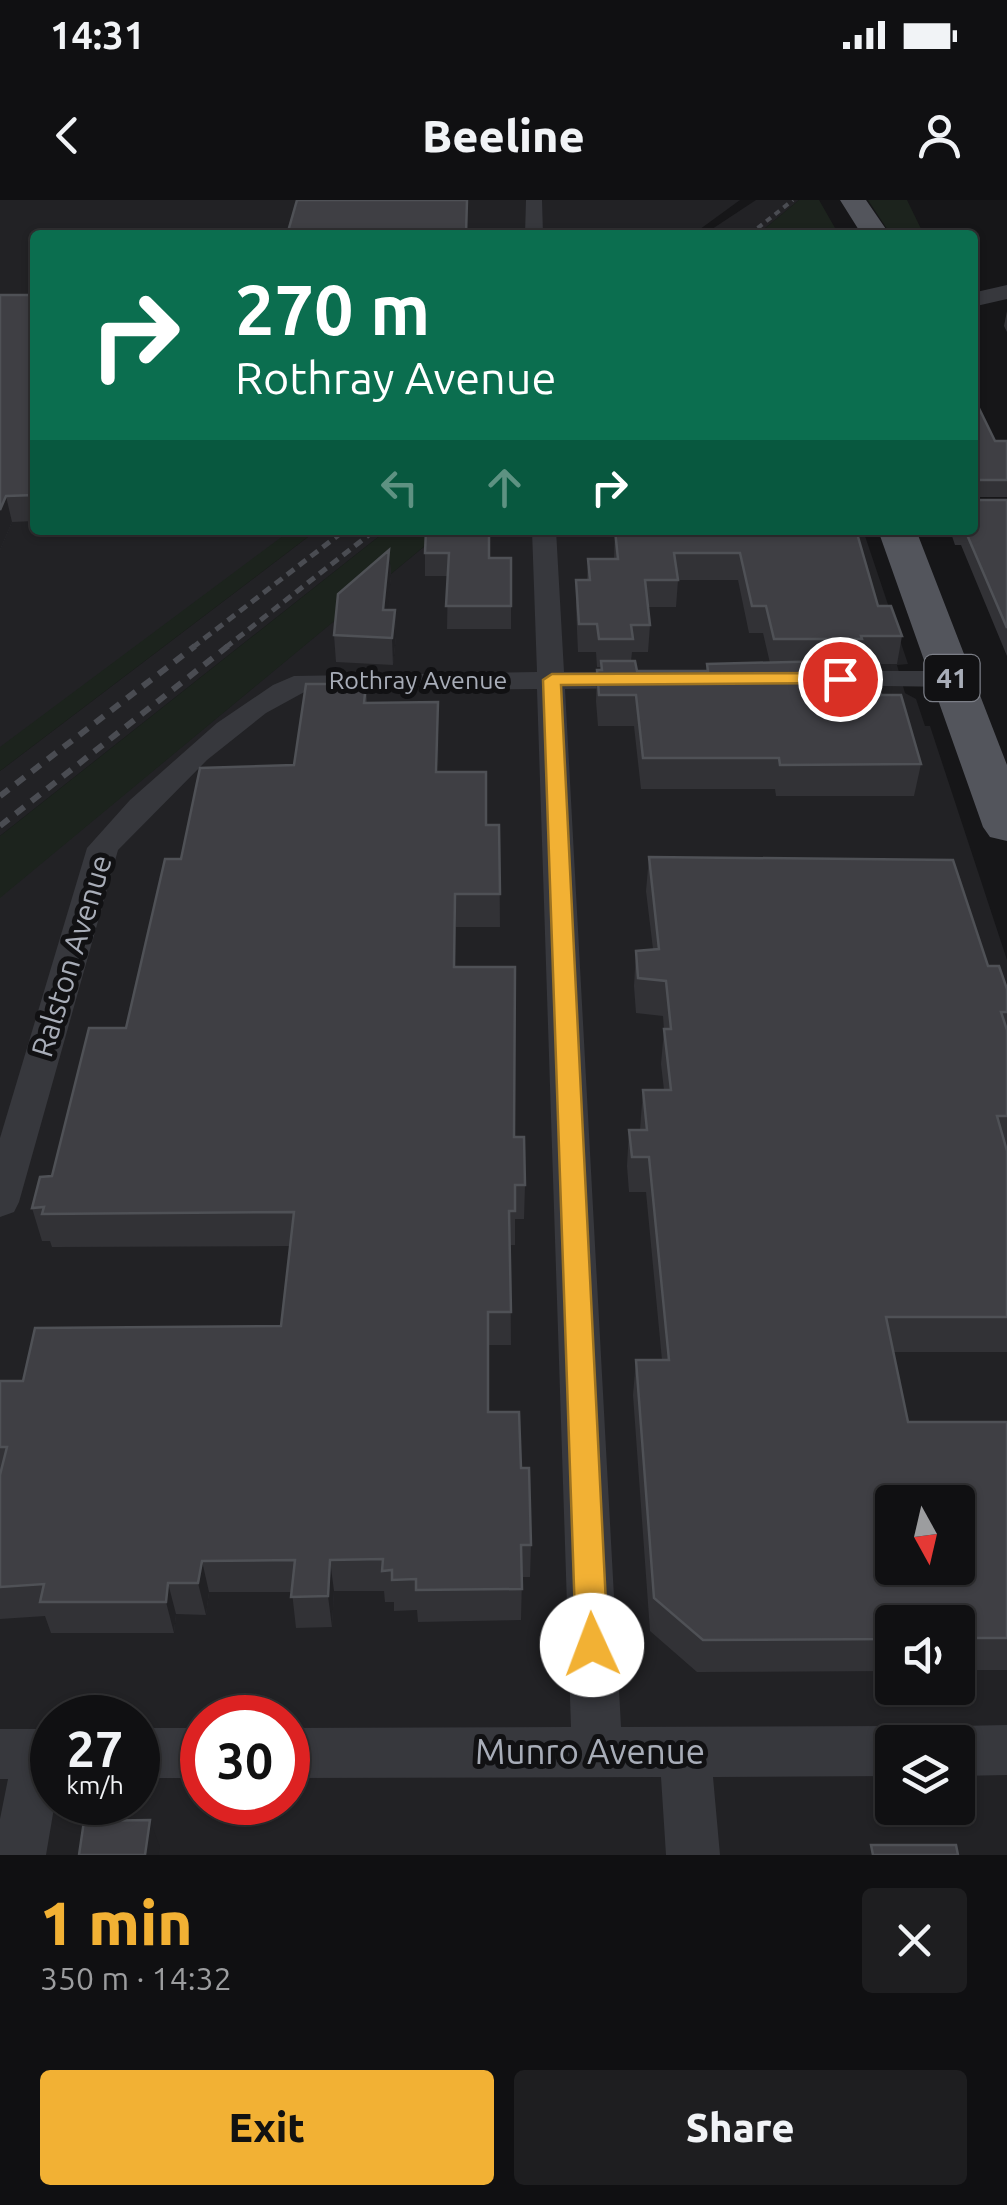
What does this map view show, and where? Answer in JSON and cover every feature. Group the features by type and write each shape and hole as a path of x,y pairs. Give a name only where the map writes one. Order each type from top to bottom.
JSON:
{"main road":[{"path":"840,203 848,230"},
{"path":"840,203 870,230"},
{"name":"41","path":"899,535 1007,826"}],"street":[{"path":"534,200 534,230"},
{"path":"544,535 597,1752"},
{"path":"801,679 953,678"},
{"name":"Rothray Avenue","path":"304,682 666,680"},
{"name":"Ralston Avenue","path":"0,1202 102,848 127,817 231,727 280,690 304,682"},
{"path":"975,1750 1007,1750"},
{"name":"Munro Avenue","path":"310,1753 875,1751"},
{"path":"685,1752 693,1855"},
{"path":"19,1855 30,1762"}],"shaded area":[{"path":"0,200 740,200 699,230 30,230 30,535 298,535 0,759"},
{"path":"756,200 799,200 763,230 711,230"},
{"path":"799,200 819,200 836,230 763,230"},
{"path":"868,200 907,200 922,230 888,230"},
{"path":"284,535 310,535 0,771 0,747"},
{"path":"310,535 381,535 0,836 0,771"},
{"path":"381,535 438,535 0,898 0,836"},
{"path":"438,535 865,535 908,664 897,665 905,693 916,699 925,726 930,726 1007,960 1007,1855 0,1855 0,897"}],"building":[{"path":"297,200 467,200 466,230 288,230"},
{"path":"0,295 30,295 30,495 6,496 0,510"},
{"path":"978,406 995,441 1007,441 1007,480 978,480"},
{"path":"978,500 1007,500 1007,628 967,535 978,535"},
{"path":"426,535 489,535 489,558 511,558 511,606 446,606 449,553 425,553"},
{"path":"616,535 857,535 878,606 891,606 902,636 774,639 766,606 752,606 740,553 674,553 678,580 645,580 650,625 631,625 633,639 599,639 597,624 579,624 576,580 590,580 588,559 618,559"},
{"path":"389,550 383,610 395,610 392,638 334,635 338,594"},
{"path":"870,660 881,695 901,695 921,764 780,765 779,758 643,758 636,695 599,695 597,670 602,670 601,661 635,661 637,671 708,671 707,664"},
{"path":"306,684 366,684 364,703 438,702 436,772 486,772 486,825 499,825 500,894 455,894 454,967 515,967 514,1137 524,1137 525,1185 515,1185 515,1211 509,1211 511,1312 488,1312 488,1412 519,1412 521,1468 529,1468 531,1545 521,1545 522,1589 416,1590 416,1579 392,1580 392,1570 382,1571 383,1559 330,1560 328,1596 291,1597 295,1560 202,1561 198,1583 168,1583 166,1602 40,1602 44,1584 0,1587 0,1475 7,1447 0,1447 0,1381 23,1381 35,1328 281,1326 294,1212 42,1214 44,1207 32,1208 40,1177 52,1176 89,1028 126,1028 165,859 181,859 200,768 294,765"},
{"path":"649,857 953,860 988,966 999,966 1007,989 1007,1012 1001,1012 1007,1030 1007,1116 997,1116 1007,1151 1007,1317 886,1317 908,1422 1007,1422 1007,1638 975,1638 975,1605 875,1605 875,1639 703,1640 654,1598 636,1360 669,1360 649,1157 632,1157 629,1130 647,1130 643,1090 671,1090 664,1029 671,1029 666,981 638,978 636,951 659,949"},
{"path":"83,1825 149,1825 145,1855 79,1855"},
{"path":"871,1845 956,1845 958,1855 873,1855"}],"railway":[{"path":"755,230 793,200"},
{"path":"192,648 339,535"},
{"path":"225,648 369,535"},
{"path":"0,796 195,646"},
{"path":"0,826 228,646"}],"route":[{"path":"592,1645 552,680 840,679"}]}
